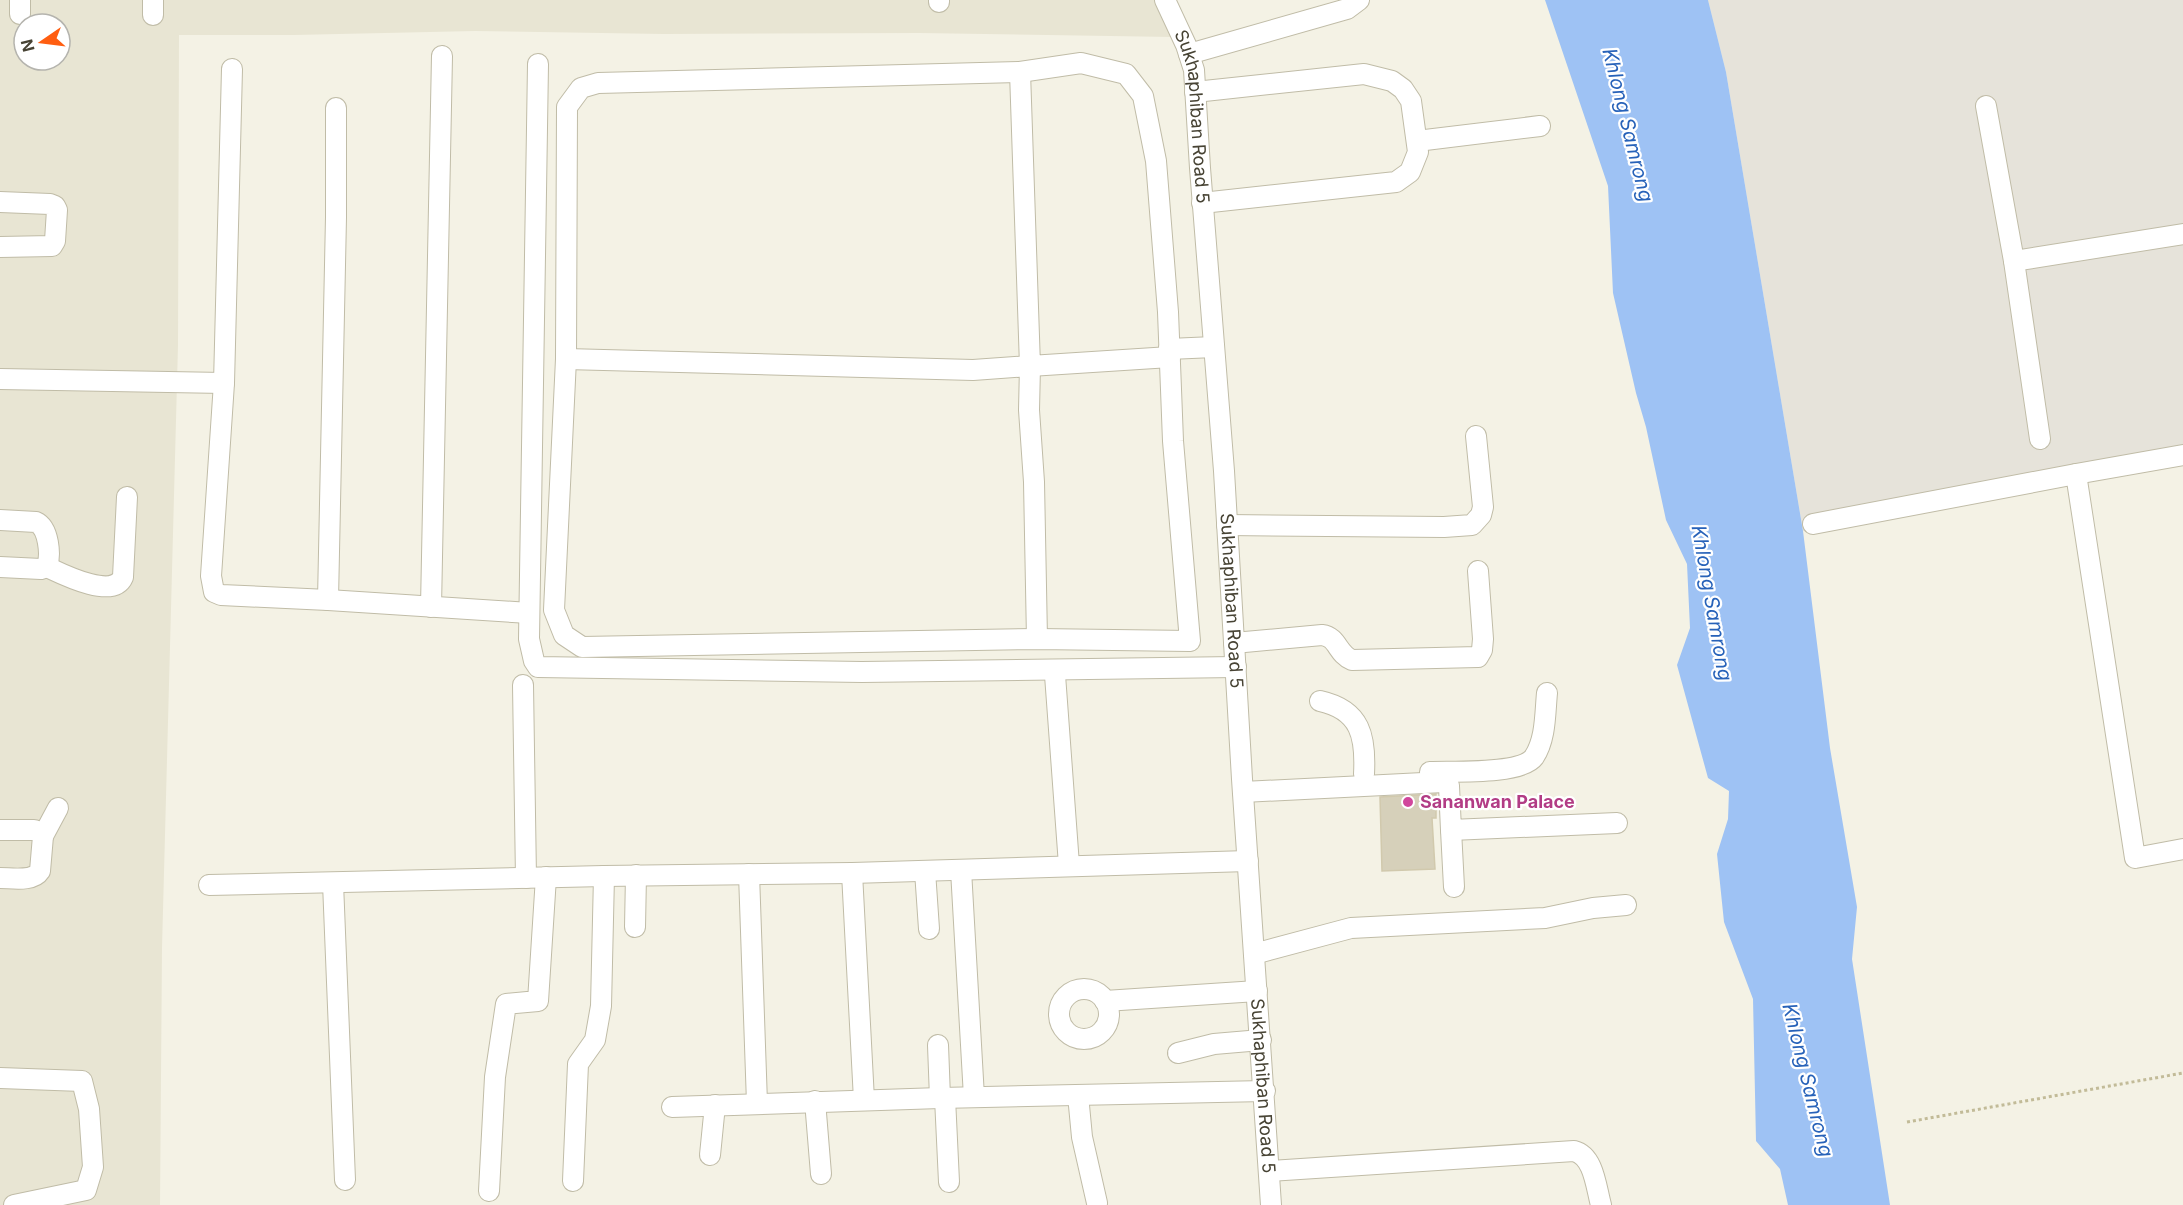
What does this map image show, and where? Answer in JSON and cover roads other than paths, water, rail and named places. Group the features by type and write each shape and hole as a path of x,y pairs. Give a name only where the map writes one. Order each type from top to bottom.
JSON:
{"street":[{"name":"Sukhaphiban Road 5","path":"1165,0 1194,70 1227,525 1242,785 1265,1091 1271,1205"},
{"path":"1189,54 1347,9 1359,0"},
{"path":"431,607 442,56"},
{"path":"1081,63 1126,74 1143,96 1156,161 1170,353 1173,441 1191,640 1037,639 582,647 564,635 554,610 566,359 567,107 581,88 598,83 1020,72 1081,63"},
{"path":"538,64 529,613 529,639 534,661 538,667 544,669 862,672 1236,667"},
{"path":"232,69 224,383 211,576 214,592 221,595 529,613"},
{"path":"1020,72 1037,639"},
{"path":"1195,92 1364,74 1392,81 1403,89 1411,101 1419,152 1410,172 1396,182 1202,203"},
{"path":"1986,106 2014,261 2040,440"},
{"path":"328,600 336,228 336,108"},
{"path":"1417,141 1540,126"},
{"path":"0,202 50,204 57,210 55,242 52,246 0,247"},
{"path":"2014,261 2183,234"},
{"path":"566,359 973,370 1214,347"},
{"path":"0,379 224,383"},
{"path":"1227,525 1462,527 1472,525 1481,515 1483,507 1476,436"},
{"path":"1813,524 2183,455"},
{"path":"2076,474 2135,858 2183,849"},
{"path":"0,567 41,569 47,567 83,583 117,585 123,577 127,497"},
{"path":"0,520 36,522 42,525 45,530 49,560 47,567"},
{"path":"1234,643 1322,635 1334,640 1344,657 1352,660 1478,657 1482,650 1483,639 1478,571"},
{"path":"1055,675 1069,865"},
{"path":"523,685 526,878"},
{"path":"1242,785 1364,774 1496,769 1527,763 1534,757 1543,732 1547,693"},
{"path":"1320,701 1335,704 1350,714 1354,720 1363,739 1364,774"},
{"path":"1242,785 1448,783 1454,887"},
{"path":"0,878 30,878 37,875 40,871 43,836 58,808"},
{"path":"1451,830 1617,823"},
{"path":"0,830 34,830 43,836"},
{"path":"209,885 636,875 852,873 1248,861"},
{"path":"961,870 974,1097"},
{"path":"925,871 929,929"},
{"path":"852,873 864,1100"},
{"path":"749,874 758,1103"},
{"path":"635,927 636,875"},
{"path":"573,1181 578,1064 595,1040 601,1006 604,876"},
{"path":"489,1191 495,1077 506,1004 538,1001 546,877"},
{"path":"333,883 345,1180"},
{"path":"1254,954 1350,928 1545,918 1593,908 1626,905"},
{"path":"1105,1002 1257,991"},
{"path":"1178,1053 1214,1044 1261,1040"},
{"path":"938,1045 950,1182"},
{"path":"0,1078 82,1081 89,1109 93,1167 86,1190 14,1205"},
{"path":"672,1107 815,1101 1265,1091"},
{"path":"1078,1095 1082,1137 1097,1203"},
{"path":"815,1101 821,1174"},
{"path":"710,1155 714,1105"},
{"path":"1269,1171 1574,1151 1580,1153 1589,1162 1601,1205"}],"water":[{"name":"Khlong Samrong","path":"1545,0 1708,0 1726,72 1803,531 1830,748 1857,907 1852,959 1890,1205 1788,1205 1780,1169 1756,1141 1753,999 1724,922 1717,854 1728,819 1729,791 1708,778 1677,665 1690,628 1687,564 1666,520 1613,293 1608,186"}],"place":[{"name":"Sananwan Palace","path":"1408,802"}]}
